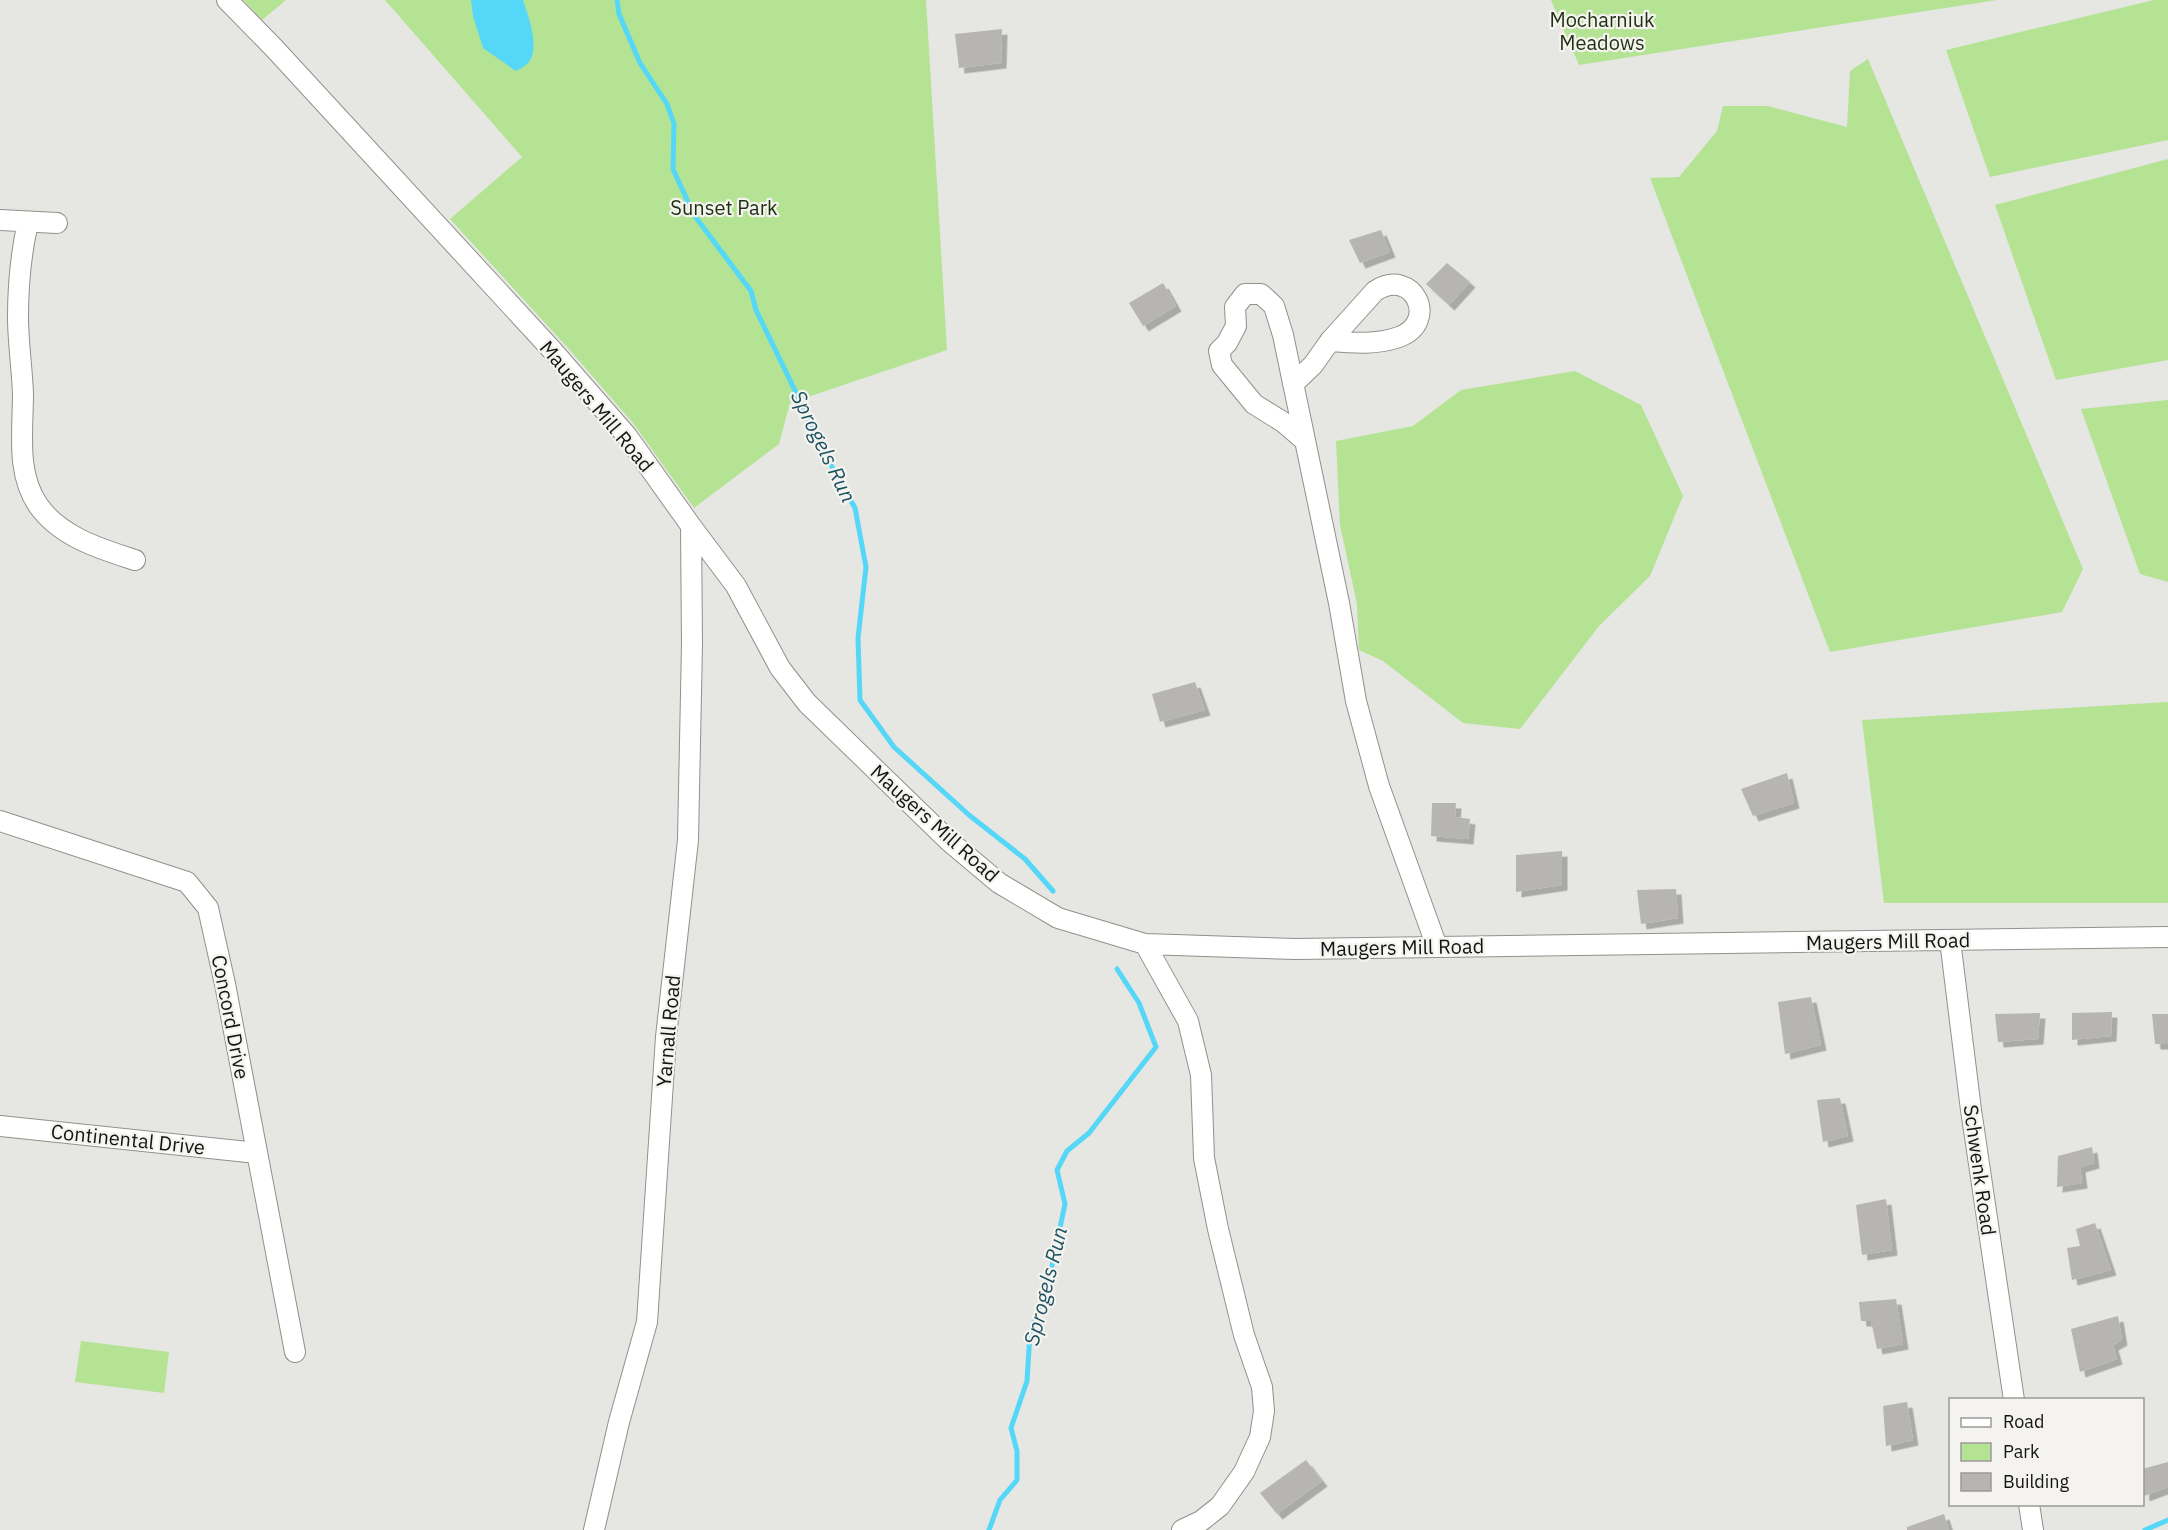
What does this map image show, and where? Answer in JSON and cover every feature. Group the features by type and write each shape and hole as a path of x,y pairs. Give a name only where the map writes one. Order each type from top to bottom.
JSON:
{"street":[{"name":"Maugers Mill Road","path":"226,0 274,48 552,350 627,436 736,586 780,668 807,703 949,841 999,883 1058,918 1145,944 1296,949 2168,937"},
{"path":"0,220 57,223"},
{"path":"28,222 20,258 18,318 23,393 23,460 30,490 38,505 54,524 90,544 135,560"},
{"path":"1304,440 1283,422 1254,404 1222,365 1219,351 1227,344 1236,326 1235,307 1245,294 1261,294 1274,306 1283,335 1337,592 1356,701 1379,786 1437,947"},
{"path":"1293,384 1313,365 1330,341"},
{"name":"Yarnall Road","path":"594,1530 647,1322 666,1036 688,840 692,644 691,526"},
{"name":"Concord Drive","path":"0,821 187,882 208,908 225,984 295,1352"},
{"name":"Schwenk Road","path":"1950,940 1971,1110 2013,1398"},
{"path":"1145,944 1188,1021 1201,1075 1204,1158 1241,1324 1262,1387 1264,1411 1260,1437 1244,1472 1220,1506 1201,1521 1182,1530"},
{"name":"Continental Drive","path":"0,1126 257,1153"},
{"path":"2029,1506 2033,1530"}],"green space":[{"path":"243,0 286,0 262,20"},
{"name":"Sunset Park","path":"385,0 926,0 947,350 790,403 779,444 694,508 633,423 450,219 522,157"},
{"name":"Mocharniuk Meadows","path":"1551,0 1997,0 1579,65"},
{"path":"2154,0 2168,0 2168,140 1990,177 1946,50"},
{"path":"1868,59 2083,569 2062,612 1830,652 1650,178 1679,177 1717,131 1723,106 1768,106 1847,127 1850,71"},
{"path":"2168,159 2168,360 2056,380 1995,205"},
{"path":"1575,371 1641,405 1683,496 1650,576 1599,626 1520,729 1463,723 1383,661 1359,650 1357,604 1340,525 1336,441 1413,426 1461,390"},
{"path":"2168,400 2168,582 2140,574 2081,409"},
{"path":"2168,702 2168,903 1884,903 1862,720"},
{"path":"81,1341 169,1352 164,1393 75,1382"}],"water":[{"path":"471,0 523,0 533,41 532,57 527,64 516,71 483,48 473,16"}],"building":[{"path":"1002,29 1001,63 959,68 955,34"},
{"path":"1381,230 1390,252 1360,263 1349,240"},
{"path":"1447,263 1470,282 1449,305 1426,284"},
{"path":"1163,283 1176,306 1143,326 1129,303"},
{"path":"1195,682 1205,710 1160,722 1152,694"},
{"path":"1787,773 1794,803 1753,816 1741,789"},
{"path":"1432,803 1456,803 1455,817 1470,819 1468,839 1431,836"},
{"path":"1562,851 1562,885 1516,892 1516,855"},
{"path":"1676,889 1678,918 1641,924 1637,890"},
{"path":"1811,997 1821,1045 1785,1054 1778,1002"},
{"path":"2112,1012 2111,1036 2072,1040 2072,1013"},
{"path":"2040,1013 2038,1039 1998,1042 1995,1014"},
{"path":"2152,1014 2168,1014 2168,1044 2155,1044"},
{"path":"1840,1098 1848,1136 1823,1142 1817,1100"},
{"path":"2092,1147 2094,1163 2080,1167 2082,1183 2057,1187 2058,1156"},
{"path":"1886,1199 1892,1250 1862,1255 1856,1205"},
{"path":"2095,1223 2111,1270 2072,1280 2067,1248 2080,1246 2076,1229"},
{"path":"1896,1299 1903,1344 1877,1349 1871,1321 1861,1321 1859,1302"},
{"path":"2118,1316 2122,1340 2113,1345 2117,1359 2080,1372 2071,1329"},
{"path":"1907,1402 1913,1440 1886,1446 1883,1406"},
{"path":"1306,1460 1322,1481 1277,1514 1260,1493"},
{"path":"2168,1462 2168,1487 2144,1496 2144,1468"},
{"path":"1944,1514 1949,1530 1907,1530 1907,1527"}],"waterway":[{"name":"Sprogels Run","path":"617,0 619,14 640,63 667,104 674,124 673,169 694,215 751,291 756,310 833,469 855,508 866,567 858,638 860,700 894,747 969,815 1025,859 1053,891"},
{"name":"Sprogels Run","path":"989,1530 1000,1500 1017,1480 1017,1451 1011,1428 1027,1381 1030,1333 1049,1280 1065,1204 1057,1170 1067,1151 1089,1133 1156,1047 1139,1003 1117,969"},
{"path":"2145,1530 2168,1520"}]}
